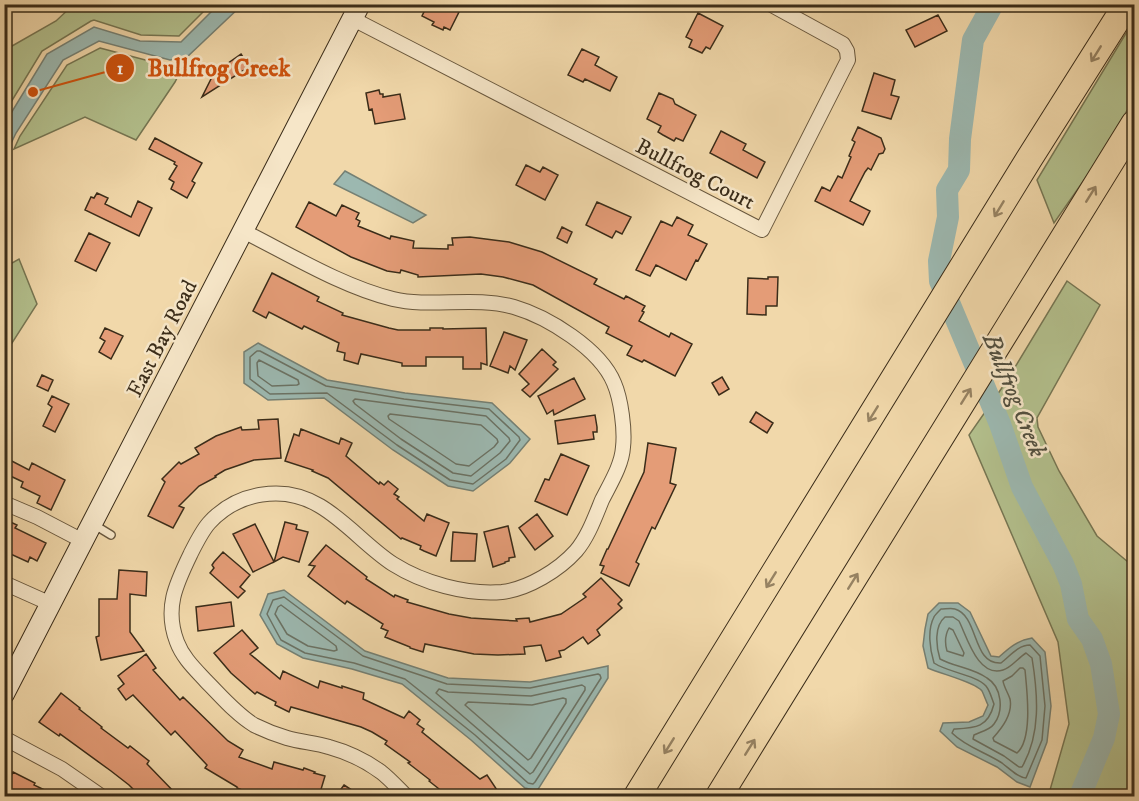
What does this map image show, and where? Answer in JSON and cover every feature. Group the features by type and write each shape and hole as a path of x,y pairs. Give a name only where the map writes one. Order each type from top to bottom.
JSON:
{"highway":[{"path":"637,796 1127,4"},
{"path":"719,796 1134,124"}],"street":[{"name":"Bullfrog Court","path":"356,12 762,230 848,60 843,44 770,4"},
{"name":"East Bay Road","path":"4,694 356,12"},
{"path":"243,231 345,283 394,299 479,302 512,307 532,314 555,326 584,346 602,363 614,382 623,427 624,448 616,470 576,550 556,568 525,586 502,592 474,591 446,586 421,578 379,554 323,507 303,497 286,494 262,494 230,505 207,525 193,550 176,586 171,616 177,642 186,660 230,706 253,724 286,738 328,746 354,756 380,771 406,796"},
{"path":"4,503 37,517 83,542"},
{"path":"4,584 51,604"},
{"path":"4,738 62,769 101,796"}],"lane":[{"path":"93,524 111,536"}],"green space":[{"path":"73,5 210,5 179,36 141,35 91,21 42,51 5,112 5,50 56,21"},
{"path":"1134,20 1134,99 1096,163 1054,223 1037,180"},
{"path":"100,48 168,66 184,64 175,82 136,140 85,117 14,149 20,136 67,65"},
{"path":"19,259 37,304 5,354 5,267"},
{"path":"1067,281 1100,305 1037,418 1038,427 1059,471 1097,536 1134,567 1134,796 1046,796 1050,790 1069,724 1058,642 969,435 1006,382"}],"water":[{"path":"218,5 242,5 187,57 170,60 99,41 63,60 16,133 5,156 5,123 47,54 94,27 140,41 181,42"},
{"path":"345,171 426,215 413,223 334,184"},
{"path":"258,343 327,380 405,393 492,403 530,439 510,463 473,491 448,486 393,450 324,398 268,400 244,383 244,352"},
{"path":"284,590 365,651 448,678 530,682 608,666 608,678 537,791 525,788 402,684 352,669 303,658 277,644 260,615 268,594"},
{"path":"939,603 958,603 970,612 991,656 999,657 1018,643 1032,638 1045,652 1051,706 1047,742 1030,787 1017,782 997,767 957,747 940,731 943,723 969,722 983,716 988,705 982,691 978,688 928,668 923,646 925,629 928,614"}],"building":[{"path":"428,4 444,4 459,12 450,30 444,27 443,30 432,25 434,22 422,16"},
{"path":"698,13 723,26 710,49 706,47 702,53 689,47 692,40 686,37"},
{"path":"938,15 947,31 915,47 906,30"},
{"path":"582,49 599,57 595,65 617,77 610,91 585,79 583,82 568,75"},
{"path":"241,54 249,67 202,97 214,73"},
{"path":"874,73 895,80 891,95 899,97 891,119 862,111"},
{"path":"379,90 383,97 400,94 405,119 375,124 372,109 369,110 366,93"},
{"path":"659,93 673,99 675,104 696,115 683,141 676,138 674,141 658,132 661,126 647,119"},
{"path":"858,127 881,138 885,149 879,154 871,170 868,168 865,172 850,201 870,211 863,225 815,201 822,187 830,191 838,176 842,178 851,157 849,156 855,142 852,140"},
{"path":"721,131 746,144 743,150 765,162 757,178 710,153"},
{"path":"155,138 202,163 192,181 195,183 187,198 171,189 174,182 169,179 177,166 175,162 149,149"},
{"path":"526,165 540,172 543,167 558,175 545,200 516,185"},
{"path":"97,193 108,198 105,204 131,217 138,201 152,208 139,236 85,210 91,197 94,198"},
{"path":"309,202 336,216 342,205 359,213 356,219 360,221 358,226 390,239 391,236 414,241 413,248 448,249 448,245 453,245 452,238 470,237 509,242 542,252 597,279 594,284 624,299 626,296 645,306 639,321 669,337 671,333 692,344 675,376 644,360 642,362 627,355 632,346 606,333 609,327 533,285 481,274 418,277 418,275 401,270 400,273 387,271 351,257 296,227"},
{"path":"597,202 631,217 622,234 616,231 612,238 586,225"},
{"path":"677,217 693,225 688,235 707,244 686,280 656,265 650,276 636,270 661,221 672,226"},
{"path":"562,227 572,232 567,243 557,238"},
{"path":"89,233 110,243 96,271 75,261"},
{"path":"272,273 319,297 317,301 343,313 342,315 389,328 430,330 430,328 486,328 487,365 481,363 481,369 463,369 463,357 426,357 426,366 402,366 402,363 361,354 358,364 344,360 345,353 337,351 339,343 304,326 302,329 269,312 266,318 253,311"},
{"path":"768,277 778,277 777,306 766,306 766,315 747,314 748,278 768,279"},
{"path":"105,328 123,336 111,359 99,352 105,341 100,338"},
{"path":"504,332 527,340 515,370 510,366 508,373 490,366"},
{"path":"542,349 556,362 553,365 558,369 530,397 522,390 529,384 519,374"},
{"path":"42,375 53,380 48,391 37,386"},
{"path":"722,377 729,389 719,395 712,383"},
{"path":"574,378 585,399 554,415 553,410 547,414 538,396"},
{"path":"52,396 69,404 55,432 43,426 52,407 48,404"},
{"path":"756,412 773,423 767,433 750,422"},
{"path":"595,415 597,432 593,432 594,439 558,444 555,421"},
{"path":"278,419 281,458 254,460 225,470 199,486 179,506 184,508 173,528 148,516 165,482 162,479 179,462 181,464 199,454 195,448 216,436 241,427 242,430 259,429 258,420"},
{"path":"301,429 339,444 341,438 352,443 346,456 379,484 380,482 384,485 388,481 398,489 394,494 399,497 397,499 424,521 427,514 449,523 436,556 420,549 421,546 401,539 328,478 313,470 285,461 294,434 299,436"},
{"path":"648,443 676,448 670,483 676,485 655,529 652,527 636,562 639,564 629,586 601,573 604,566 600,565 644,472"},
{"path":"561,454 589,466 567,515 535,501 545,479 549,480"},
{"path":"4,457 29,470 32,463 65,480 51,510 37,503 40,496 21,487 23,482 4,473"},
{"path":"537,514 553,536 535,550 519,528"},
{"path":"4,519 17,525 15,528 46,543 37,561 30,557 28,562 4,551"},
{"path":"285,522 297,525 296,529 308,532 299,562 283,557 274,562"},
{"path":"255,524 274,562 253,572 233,534"},
{"path":"508,526 515,557 493,567 484,532"},
{"path":"453,532 477,534 475,561 451,561"},
{"path":"326,545 367,577 366,579 394,597 395,595 408,600 407,602 449,614 517,621 516,619 529,618 530,622 561,614 586,597 583,594 601,578 622,600 618,604 622,608 597,630 600,635 588,644 583,637 559,651 561,657 546,661 541,645 524,647 525,654 474,654 425,644 423,652 385,637 388,631 381,628 383,624 347,601 345,604 308,576 315,566 309,565"},
{"path":"223,552 250,575 240,587 245,591 238,598 210,573 214,568 212,565"},
{"path":"119,570 147,572 146,596 130,594 130,632 144,651 101,660 96,637 99,636 99,599 117,599"},
{"path":"231,602 234,626 198,631 196,607"},
{"path":"242,630 258,648 250,654 280,679 283,671 318,688 320,681 364,693 363,699 404,718 409,711 420,720 417,724 424,729 422,732 480,779 487,775 501,796 448,796 408,763 410,762 385,744 387,741 372,732 291,707 289,712 275,705 276,702 257,692 255,694 231,673 214,653"},
{"path":"146,654 156,668 153,670 180,700 183,697 228,741 243,750 239,757 272,769 274,762 303,770 304,768 325,776 319,796 288,793 287,796 271,796 259,793 258,796 240,796 242,790 205,768 207,765 175,731 171,735 133,695 126,700 118,689 124,684 118,676"},
{"path":"61,693 101,728 149,761 147,764 178,796 140,796 111,771 60,734 59,736 39,722"},
{"path":"13,772 57,796 4,796 4,790"},
{"path":"344,785 361,796 336,796"}],"waterway":[{"name":"Bullfrog Creek","path":"993,4 973,40 960,139 959,170 947,190 948,217 939,261 940,281 1000,424 1022,487 1063,564 1071,584 1078,619 1092,639 1101,664 1109,714 1104,738 1080,796"}],"place":[{"name":"Bullfrog Creek","path":"33,92"}]}
